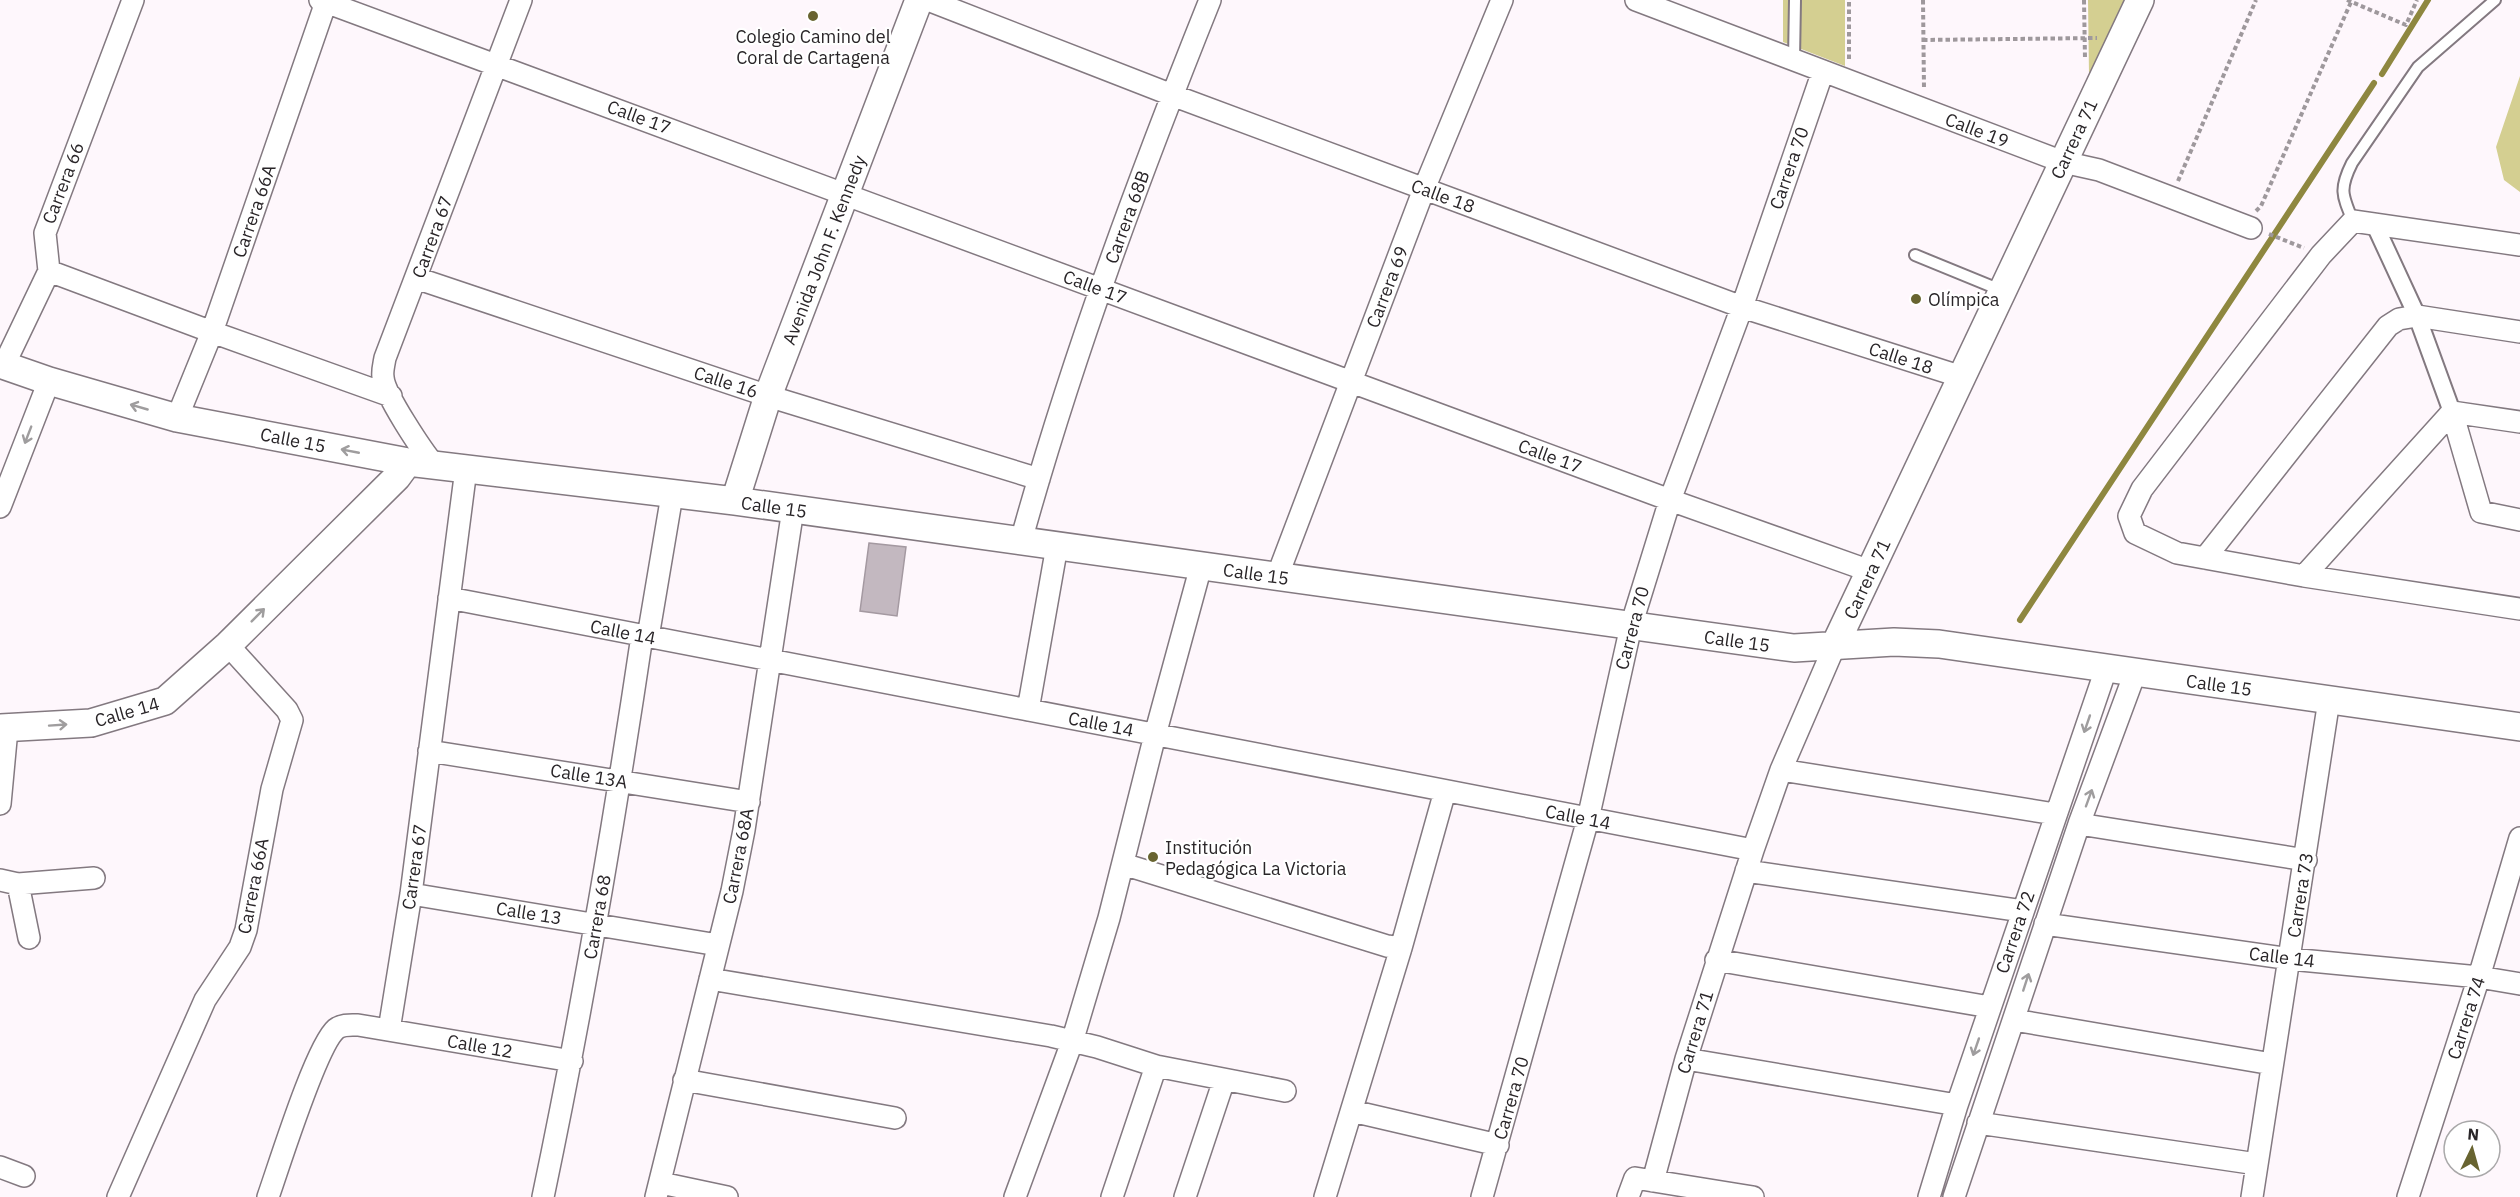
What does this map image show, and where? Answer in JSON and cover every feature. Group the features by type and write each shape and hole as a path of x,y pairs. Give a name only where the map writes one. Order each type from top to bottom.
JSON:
{"street":[{"name":"Carrera 66","path":"50,271 45,233 133,0"},
{"name":"Carrera 67","path":"435,466 425,455 382,378 385,358 520,0"},
{"name":"Avenida John F. Kennedy","path":"735,501 768,396 919,0"},
{"name":"Calle 18","path":"928,0 1172,94 1742,307 1962,377"},
{"name":"Carrera 68B","path":"1021,541 1100,289 1172,94 1210,0"},
{"name":"Carrera 69","path":"1277,577 1424,189 1502,0"},
{"name":"Calle 19","path":"1636,0 2063,162 2099,170 2172,197 2249,220"},
{"name":"Carrera 71","path":"1639,1185 1686,1059 1716,960 1781,770 1835,645 2140,0"},
{"name":"Calle 17","path":"323,1 1870,572"},
{"name":"Carrera 66A","path":"177,418 212,332 323,1"},
{"name":"Carrera 70","path":"1482,1197 1588,819 1631,626 1670,500 1742,307 1822,71"},
{"path":"2520,245 2353,221 2321,255 2142,489 2129,516 2135,533 2177,553 2304,576 2520,609"},
{"path":"2374,224 2417,316 2452,412 2481,512 2520,520"},
{"path":"2,364 50,271 391,396"},
{"name":"Calle 16","path":"416,278 768,396 1039,479"},
{"path":"2205,558 2388,326 2399,319 2417,316 2520,332"},
{"name":"Calle 15","path":"2,364 49,381 177,418 435,466 735,501 1794,648 1894,642 1939,644 2520,727"},
{"path":"0,507 49,381"},
{"path":"2304,576 2452,412"},
{"path":"2452,412 2520,422"},
{"name":"Calle 14","path":"4,728 91,723 128,714 165,701 228,645 397,477 408,462"},
{"name":"Carrera 67","path":"389,1030 411,894 466,469"},
{"name":"Carrera 68","path":"543,1197 572,1061 645,636 672,495"},
{"name":"Carrera 68A","path":"659,1190 684,1080 732,891 749,801 793,509"},
{"path":"1028,710 1057,546"},
{"path":"1015,1197 1072,1042 1123,864 1200,566"},
{"name":"Calle 14","path":"448,598 1753,850"},
{"name":"Carrera 66A","path":"118,1197 205,1000 240,947 246,930 272,789 291,720 287,710 228,645"},
{"name":"Carrera 72","path":"1929,1197 1957,1105 2106,669"},
{"name":"Carrera 72","path":"1954,1197 2079,824 2134,673"},
{"name":"Carrera 73","path":"2252,1197 2329,700"},
{"path":"0,804 4,728"},
{"name":"Calle 13A","path":"429,751 749,801"},
{"path":"1781,770 2055,814"},
{"path":"1325,1197 1401,948 1445,791"},
{"path":"2079,824 2306,860"},
{"name":"Carrera 74","path":"2408,1197 2480,977 2520,838"},
{"path":"1123,864 1387,946 1401,948"},
{"path":"1746,871 2023,911"},
{"path":"29,938 9,882 94,878"},
{"name":"Calle 13","path":"411,894 718,945"},
{"name":"Calle 14","path":"2046,924 2290,959 2480,977 2520,984"},
{"path":"1716,960 1990,1007"},
{"path":"710,979 1072,1042 1097,1047 1156,1066 1285,1091"},
{"path":"2013,1020 2272,1064"},
{"path":"268,1197 320,1054 328,1040 337,1028 346,1025 389,1030"},
{"name":"Calle 12","path":"389,1030 572,1061"},
{"path":"1686,1059 1957,1105"},
{"path":"1112,1197 1156,1066"},
{"path":"684,1080 895,1118"},
{"path":"1185,1197 1224,1080"},
{"path":"1352,1111 1498,1145"},
{"path":"1978,1123 2257,1164"},
{"path":"0,1167 24,1176"},
{"path":"1639,1185 1753,1197"},
{"path":"659,1190 727,1197"}],"lane":[{"path":"1794,0 1794,60"},
{"path":"2353,221 2342,195 2344,180 2352,163 2418,68 2495,0"},
{"path":"1915,255 2003,291"}],"path":[{"path":"1849,0 1849,80"},
{"path":"1923,0 1924,110"},
{"path":"2084,0 2086,70"},
{"path":"2172,197 2256,0"},
{"path":"2309,250 2249,220 2261,206 2349,1 2406,25 2417,0"},
{"path":"1923,40 2122,38"}],"shaded area":[{"path":"1783,0 1845,0 1845,66 1783,42"},
{"path":"2088,0 2125,0 2089,75"},
{"path":"2520,76 2520,192 2504,180 2496,147"}],"building":[{"path":"869,543 906,547 897,616 860,611"}],"waterway":[{"path":"2382,74 2428,0"},
{"path":"2020,620 2374,83"}],"place":[{"name":"Colegio Camino del Coral de Cartagena","path":"813,16"},
{"name":"Olímpica","path":"1916,299"},
{"name":"Institución Pedagógica La Victoria","path":"1153,857"}]}
